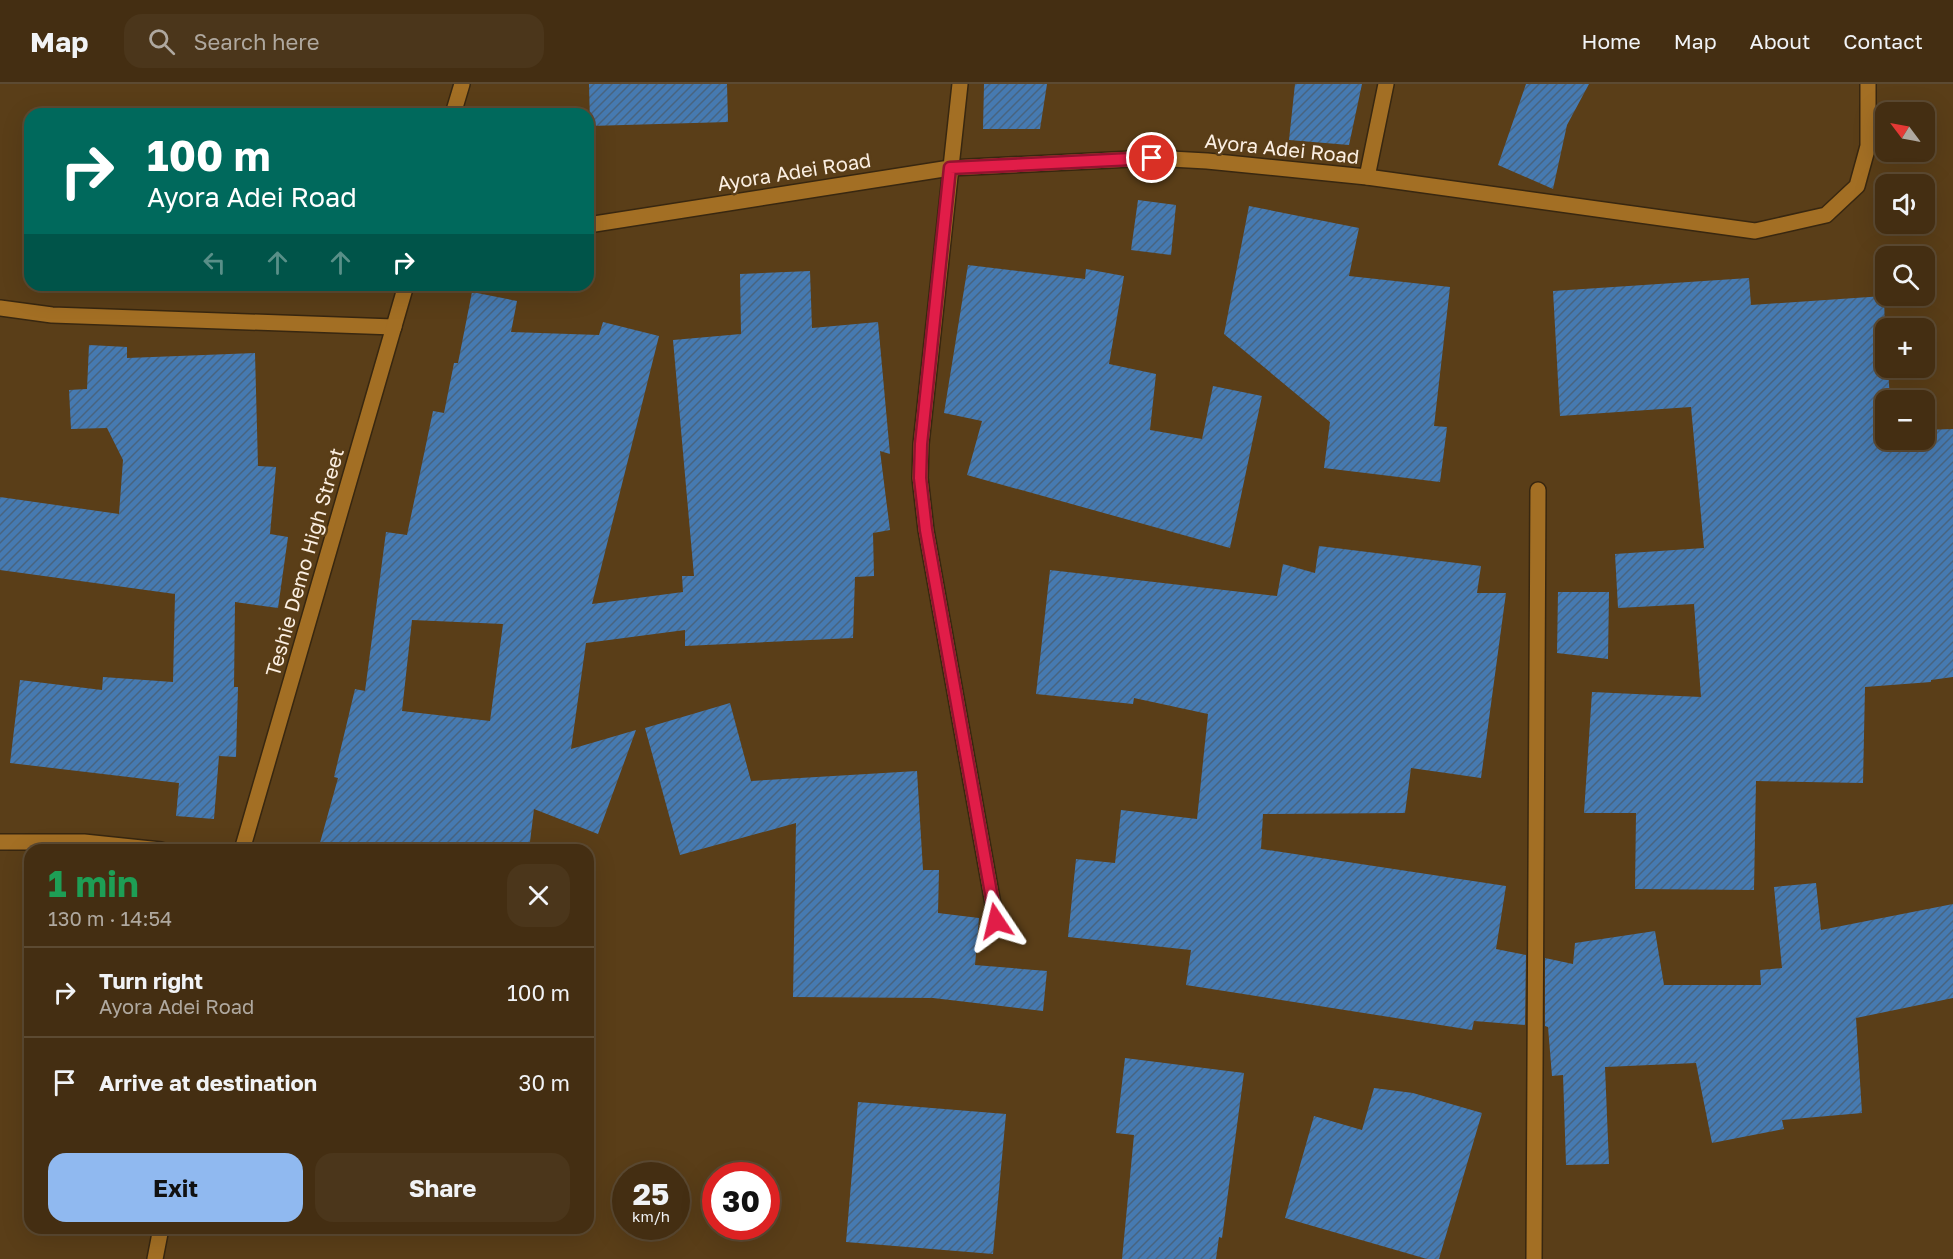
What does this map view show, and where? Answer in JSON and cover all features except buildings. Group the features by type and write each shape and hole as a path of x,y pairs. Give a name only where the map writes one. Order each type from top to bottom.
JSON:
{"street":[{"path":"455,108 462,84"},
{"path":"960,84 921,444 920,478 928,542 996,921"},
{"path":"1367,177 1386,84"},
{"name":"Ayora Adei Road","path":"594,224 950,168 1152,158 1207,161 1367,177 1755,231 1826,215 1857,186 1869,146 1868,84"},
{"name":"Teshie Demo High Street","path":"244,844 404,291"},
{"path":"0,308 52,315 394,327"},
{"path":"1534,1259 1538,490"},
{"path":"0,842 103,844"},
{"path":"155,1259 160,1234"}],"route":[{"path":"996,921 926,530 920,478 921,444 950,168 1152,158"}]}
